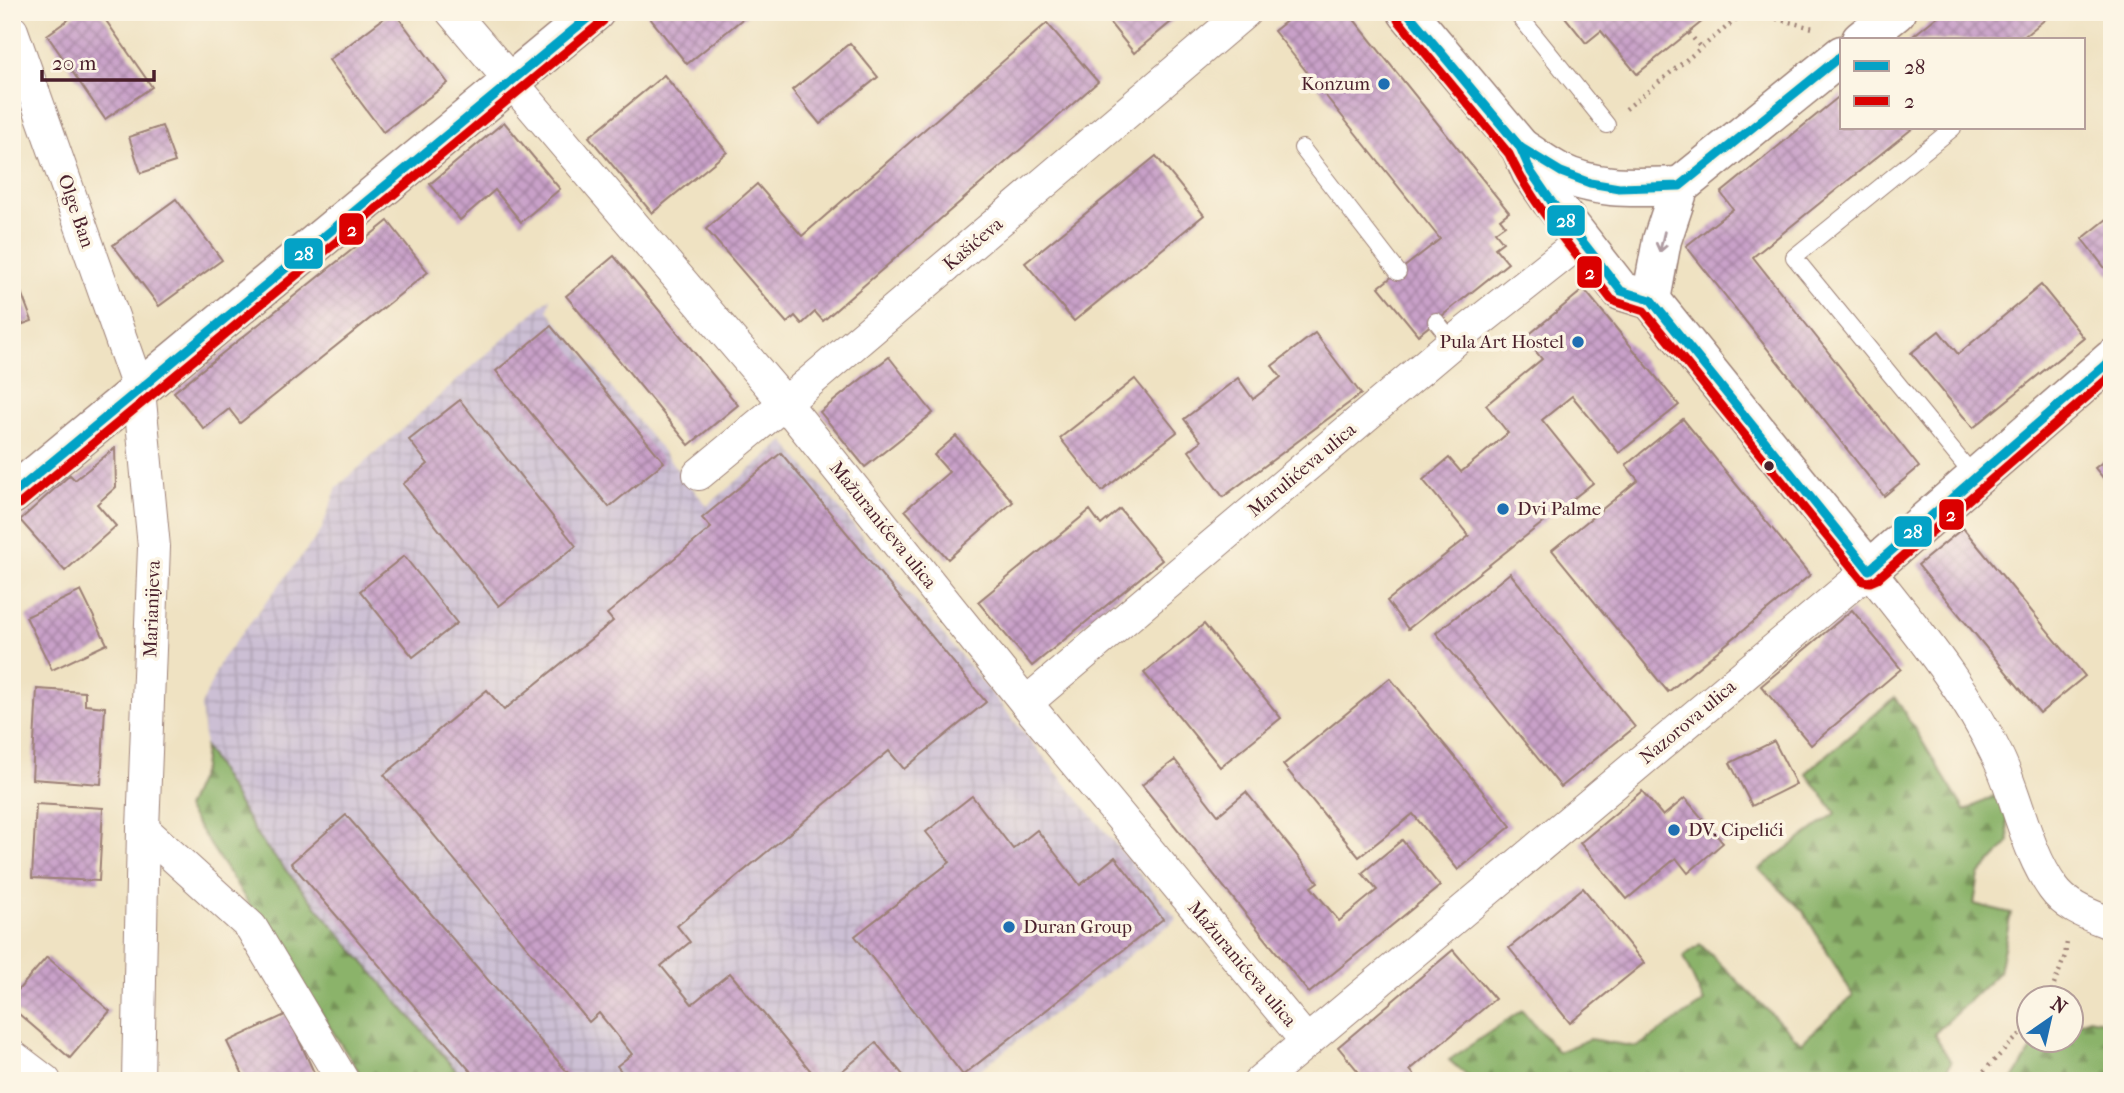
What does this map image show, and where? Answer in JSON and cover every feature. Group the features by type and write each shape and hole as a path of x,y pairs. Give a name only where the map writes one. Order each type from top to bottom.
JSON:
{"main road":[{"path":"12,495 595,12"},
{"path":"1408,12 1520,147 1545,192 1621,291 1651,300 1869,570"},
{"path":"1864,38 1896,12"},
{"path":"1651,300 1662,240 1680,187 1840,57"},
{"path":"1520,147 1560,172 1591,183 1619,188 1680,187"},
{"name":"Nazorova ulica","path":"1869,570 2112,359"}],"street":[{"name":"Mažuranićeva ulica","path":"452,12 785,403 1026,703 1307,1042"},
{"name":"Kašićeva","path":"699,474 1245,12"},
{"name":"Olge Ban","path":"12,31 139,390"},
{"name":"Marulićeva ulica","path":"1026,703 1444,331 1581,241"},
{"name":"Marianijeva","path":"138,1081 143,829 154,547 139,390"},
{"path":"1869,570 1959,686 1975,713 1998,756 2043,872 2055,891 2073,907 2112,924"},
{"name":"Nazorova ulica","path":"1261,1081 1869,570"},
{"path":"143,829 251,927 342,1081"},
{"path":"12,1056 45,1081"}],"lane":[{"path":"1516,12 1607,125"},
{"path":"1950,130 1794,257 1976,478"},
{"path":"1302,148 1398,272"}],"path":[{"path":"1607,125 1747,12 1853,38"},
{"path":"1689,33 1701,48"},
{"path":"2055,984 2065,956 2073,907"},
{"path":"1974,1081 2016,1037"}],"shaded area":[{"path":"551,297 548,310 707,506 784,441 1177,919 965,1081 465,1081 260,840 205,747 201,706 221,660 321,531 337,487"}],"green space":[{"path":"1895,697 1965,811 2005,790 2009,843 1979,875 1974,904 2011,913 1999,972 1934,1034 1951,1062 1942,1081 1473,1081 1449,1060 1522,1010 1558,1052 1590,1039 1637,1047 1704,1002 1683,957 1700,944 1801,1043 1853,996 1803,911 1759,869 1836,813 1806,773"},
{"path":"205,747 260,840 465,1081 365,1081 186,808 203,769"},
{"path":"2086,1019 2112,1023 2112,1081 2012,1081 2029,1054 2086,1054"}],"building":[{"path":"79,12 100,12 152,87 105,119 47,35"},
{"path":"392,12 448,83 383,132 329,60"},
{"path":"645,12 751,12 687,64"},
{"path":"1101,12 1183,12 1134,53"},
{"path":"1298,12 1348,12 1509,212 1500,219 1505,225 1495,232 1503,242 1495,248 1508,263 1418,335 1379,287 1440,239 1274,31"},
{"path":"1561,12 1714,12 1637,74 1601,31 1586,43"},
{"path":"1943,12 2054,12 2022,38 1910,38"},
{"path":"1047,23 1098,82 823,321 815,312 802,324 795,316 787,323 706,229 757,184 802,236"},
{"path":"850,43 878,77 820,124 792,90"},
{"path":"664,75 727,152 652,213 589,137"},
{"path":"1840,96 1840,130 1911,130 1753,257 1919,467 1884,496 1686,246 1733,209 1721,193"},
{"path":"504,122 560,189 521,222 495,190 460,220 430,184"},
{"path":"162,126 175,162 141,173 129,137"},
{"path":"1156,156 1204,215 1074,321 1025,263"},
{"path":"176,199 222,260 159,306 113,245"},
{"path":"2112,215 2112,277 2082,239"},
{"path":"388,221 428,272 240,423 229,409 204,429 174,392"},
{"path":"614,256 738,405 689,445 566,296"},
{"path":"12,268 32,321 12,328"},
{"path":"2041,285 2084,338 1973,428 1911,353 1939,331 1958,354"},
{"path":"1584,289 1679,405 1619,453 1572,396 1542,420 1593,483 1408,629 1387,601 1469,536 1423,480 1449,458 1461,472 1508,433 1486,405 1542,359 1525,338"},
{"path":"551,326 664,462 609,507 496,371"},
{"path":"1315,333 1361,394 1223,497 1189,451 1201,441 1184,419 1238,378 1253,399 1281,377 1272,366"},
{"path":"889,357 933,413 865,467 820,412"},
{"path":"1135,379 1177,432 1102,491 1060,438"},
{"path":"460,400 576,546 499,606 403,484 428,464 409,440"},
{"path":"1683,419 1810,575 1668,692 1552,550 1638,480 1626,465"},
{"path":"956,436 1013,502 948,559 905,510 949,472 934,455"},
{"path":"115,448 116,487 97,504 116,526 65,571 20,520 70,475 75,480"},
{"path":"781,453 986,702 904,769 889,751 677,926 690,942 661,966 692,1004 730,973 819,1081 629,1081 617,1066 632,1054 599,1013 589,1022 384,775 487,690 504,710 613,621 607,614 711,528 702,518"},
{"path":"2112,455 2112,489 2095,468"},
{"path":"1120,509 1162,560 1032,666 978,602 1090,510 1101,525"},
{"path":"1963,528 2085,676 2040,713 1918,565"},
{"path":"404,556 457,623 413,657 360,591"},
{"path":"1510,573 1635,727 1561,787 1436,633"},
{"path":"81,591 107,644 52,670 26,617"},
{"path":"1852,610 1901,669 1811,745 1761,686"},
{"path":"1204,624 1281,718 1220,767 1144,673"},
{"path":"1390,678 1511,826 1458,870 1413,814 1359,857 1283,765"},
{"path":"37,689 85,692 85,705 105,707 101,784 32,779"},
{"path":"1774,741 1796,784 1752,806 1730,763"},
{"path":"1175,760 1218,815 1246,792 1318,882 1311,887 1339,921 1377,890 1362,873 1402,840 1440,886 1309,993 1142,785"},
{"path":"1642,791 1663,816 1685,798 1723,843 1688,873 1676,858 1627,899 1580,843"},
{"name":"Duran Group","path":"972,796 1013,849 1037,830 1080,885 1115,857 1163,919 963,1075 855,936 950,862 926,832"},
{"path":"36,804 103,808 99,881 32,878"},
{"path":"346,815 575,1081 479,1081 291,863"},
{"path":"1583,888 1644,963 1570,1023 1509,948"},
{"path":"1453,950 1495,999 1410,1070 1419,1081 1366,1081 1338,1047"},
{"path":"47,957 110,1011 70,1058 12,1008 12,997"},
{"path":"287,1014 318,1081 246,1081 227,1042"},
{"path":"876,1043 903,1075 896,1081 830,1081"}],"transit line":[{"name":"28","path":"12,495 595,12"},
{"name":"28","path":"1407,12 1520,147 1531,172 1551,201 1621,291 1651,300 1869,570 2112,359"},
{"name":"2","path":"1398,20 1509,154 1542,211 1611,299 1644,311 1863,581 1877,579 2112,375"},
{"name":"2","path":"20,504 603,21"},
{"name":"28","path":"1510,136 1520,147 1561,172 1590,183 1619,188 1680,186 1840,57"}],"place":[{"name":"Konzum","path":"1384,84"},
{"name":"Pula Art Hostel","path":"1578,342"},
{"name":"Dvi Palme","path":"1503,509"},
{"name":"DV. Cipelići","path":"1674,830"},
{"name":"Duran Group","path":"1009,927"}]}
